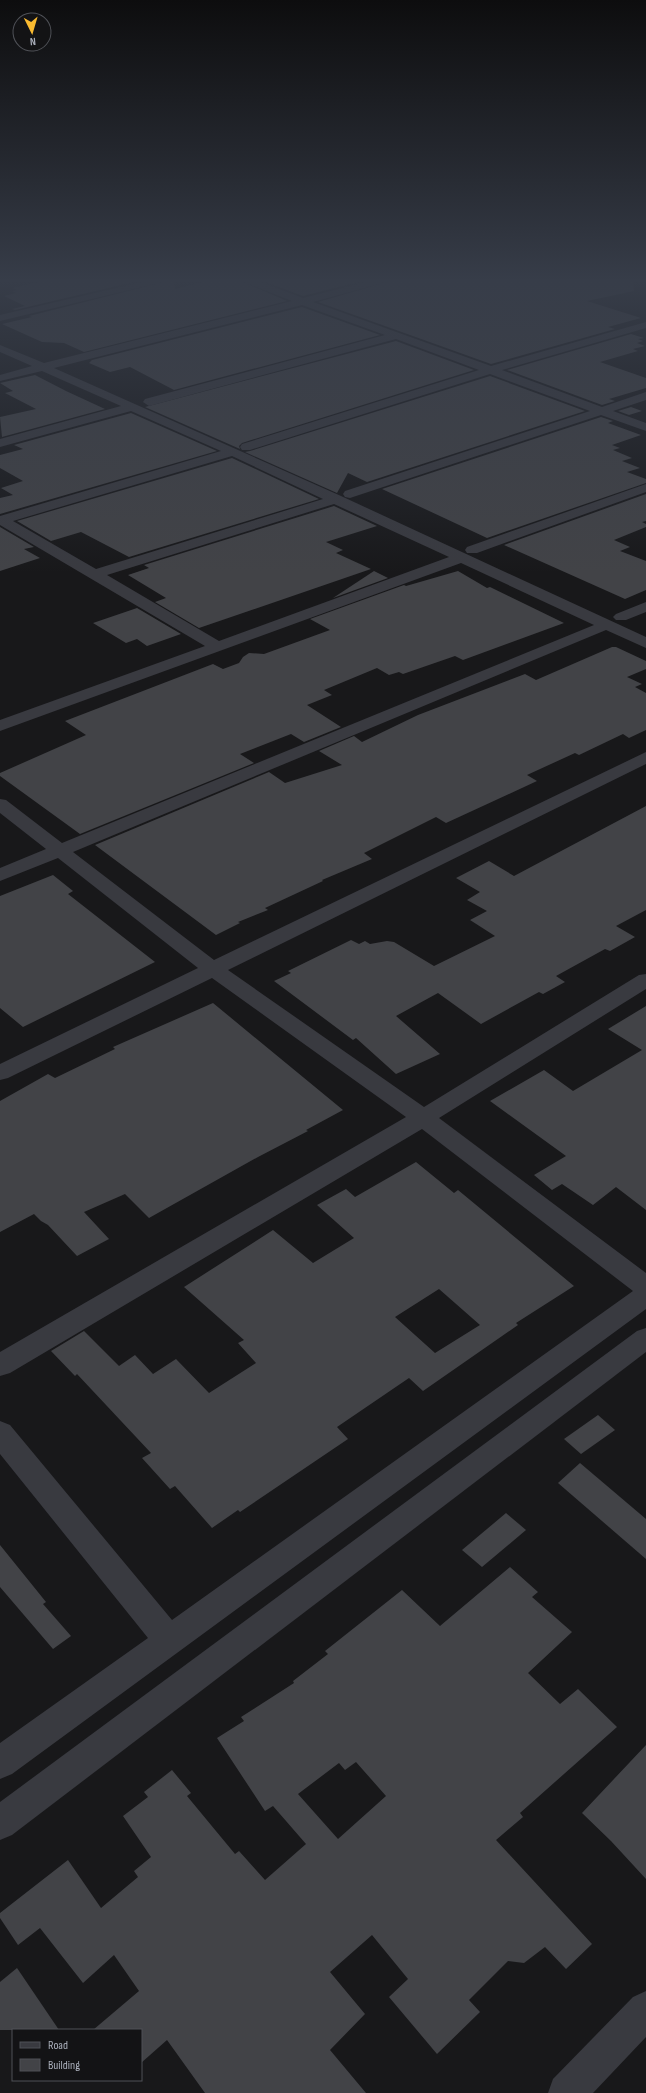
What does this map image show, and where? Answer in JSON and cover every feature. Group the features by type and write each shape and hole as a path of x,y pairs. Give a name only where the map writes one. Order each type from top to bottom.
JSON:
{"street":[{"path":"73,378 132,407 336,499 640,625"},
{"path":"82,378 149,402 350,494 606,625 646,643"},
{"path":"149,402 240,378"},
{"path":"246,447 467,378"},
{"path":"511,378 598,411 646,427"},
{"path":"350,494 646,396"},
{"path":"0,443 132,407"},
{"path":"1,520 233,452"},
{"path":"0,726 218,647 646,488"},
{"path":"96,574 336,499"},
{"path":"1,520 96,574 218,647"},
{"path":"621,617 646,607"},
{"path":"0,875 606,625"},
{"path":"0,1073 646,757"},
{"path":"0,804 213,969 424,1118 646,1287"},
{"path":"0,1365 424,1118 646,980"},
{"path":"0,1763 168,1639 646,1295"},
{"path":"0,1823 646,1338"},
{"path":"0,1432 168,1639"},
{"path":"567,2093 646,2010"}],"building":[{"path":"23,378 40,378 105,409 2,437 0,417 36,409 5,393 13,391 0,383"},
{"path":"150,378 220,378 174,390"},
{"path":"257,378 450,378 242,443 239,446 240,449 145,407"},
{"path":"485,378 495,378 585,411 367,482 348,473 337,493 245,452"},
{"path":"528,378 646,378 646,388 609,399 615,401 602,405"},
{"path":"631,407 642,411 629,415 618,411"},
{"path":"131,413 217,451 0,514 0,498 13,495 1,488 23,481 0,468 0,455 23,449 14,445"},
{"path":"601,417 613,421 608,423 641,435 612,445 620,448 613,450 632,458 622,461 640,468 627,472 646,479 646,483 487,538 382,489"},
{"path":"232,458 319,499 129,557 81,532 51,541 17,521"},
{"path":"646,494 646,521 642,522 646,524 646,527 614,540 630,547 620,551 646,561 646,590 625,599 504,545"},
{"path":"334,506 377,526 326,542 343,550 336,553 371,569 199,628 155,602 166,598 128,575 149,568 144,565"},
{"path":"0,527 34,547 24,549 40,558 0,571"},
{"path":"374,571 388,578 333,598"},
{"path":"458,571 487,588 490,587 564,623 463,660 455,656 403,674 399,672 389,675 377,668 324,690 332,695 307,705 341,727 304,742 291,734 240,754 254,763 80,834 0,776 0,773 86,735 65,721 213,664 223,669 239,663 243,657 249,653 264,654 330,630 310,619 404,585 406,586"},
{"path":"137,608 181,634 147,646 137,639 126,643 93,623"},
{"path":"612,647 616,647 646,661 646,669 627,677 642,684 635,687 646,693 646,730 629,738 623,734 579,755 575,753 527,775 537,781 446,823 436,817 364,853 372,859 322,880 323,881 265,908 268,910 238,922 240,923 216,935 95,845 269,772 285,783 342,765 319,751 354,736 362,742 418,715 525,674 536,680"},
{"path":"646,806 646,910 616,926 635,937 610,951 605,949 556,976 565,982 543,994 539,992 481,1024 438,993 396,1016 440,1054 396,1074 356,1038 353,1040 274,981 291,973 288,971 351,940 359,944 365,941 370,944 387,941 394,942 434,966 495,936 470,920 487,911 467,900 480,892 456,878 489,861 514,876"},
{"path":"53,875 73,891 68,894 155,962 23,1027 0,1008 0,896"},
{"path":"213,1003 343,1110 306,1130 308,1131 149,1218 125,1194 84,1212 109,1239 77,1256 48,1225 34,1214 0,1232 0,1101 48,1074 55,1078 115,1049 113,1047"},
{"path":"646,1006 646,1210 616,1187 593,1205 562,1184 552,1190 534,1175 566,1156 490,1101 544,1070 573,1091 642,1050 608,1029"},
{"path":"416,1162 454,1193 458,1190 574,1286 516,1323 518,1325 423,1391 409,1378 337,1427 348,1439 240,1512 238,1510 212,1528 175,1486 170,1489 142,1458 151,1453 77,1374 75,1376 51,1351 84,1331 119,1366 135,1355 153,1374 176,1359 209,1393 256,1363 238,1343 244,1340 184,1287 273,1230 313,1263 354,1238 317,1205 346,1189 355,1197","holes":["439,1289 480,1325 435,1353 395,1317"]},
{"path":"598,1415 615,1430 581,1454 564,1439"},
{"path":"580,1463 646,1519 646,1559 558,1483"},
{"path":"506,1513 526,1530 482,1567 462,1550"},
{"path":"0,1545 46,1602 43,1604 71,1636 53,1649 0,1587"},
{"path":"510,1567 538,1592 532,1597 572,1632 528,1673 560,1704 578,1689 617,1727 520,1813 523,1817 496,1840 592,1944 566,1969 545,1947 524,1963 508,1961 469,2000 480,2012 437,2054 389,1997 408,1979 372,1935 330,1972 365,2014 330,2050 366,2093 205,2093 167,2040 142,2062 142,2029 94,2029 139,1991 114,1955 83,1983 40,1928 18,1945 0,1918 0,1913 68,1860 101,1908 138,1877 134,1871 151,1857 123,1816 148,1797 144,1792 172,1770 191,1793 187,1796 235,1854 239,1851 265,1880 306,1844 273,1806 265,1811 217,1738 244,1721 241,1717 294,1683 293,1681 328,1654 325,1651 402,1590 440,1626","holes":["356,1762 386,1796 338,1839 298,1794 339,1763 345,1770"]},
{"path":"646,1745 646,1879 611,1841 582,1813"},
{"path":"17,1968 58,2029 0,2030 0,1982"}]}
